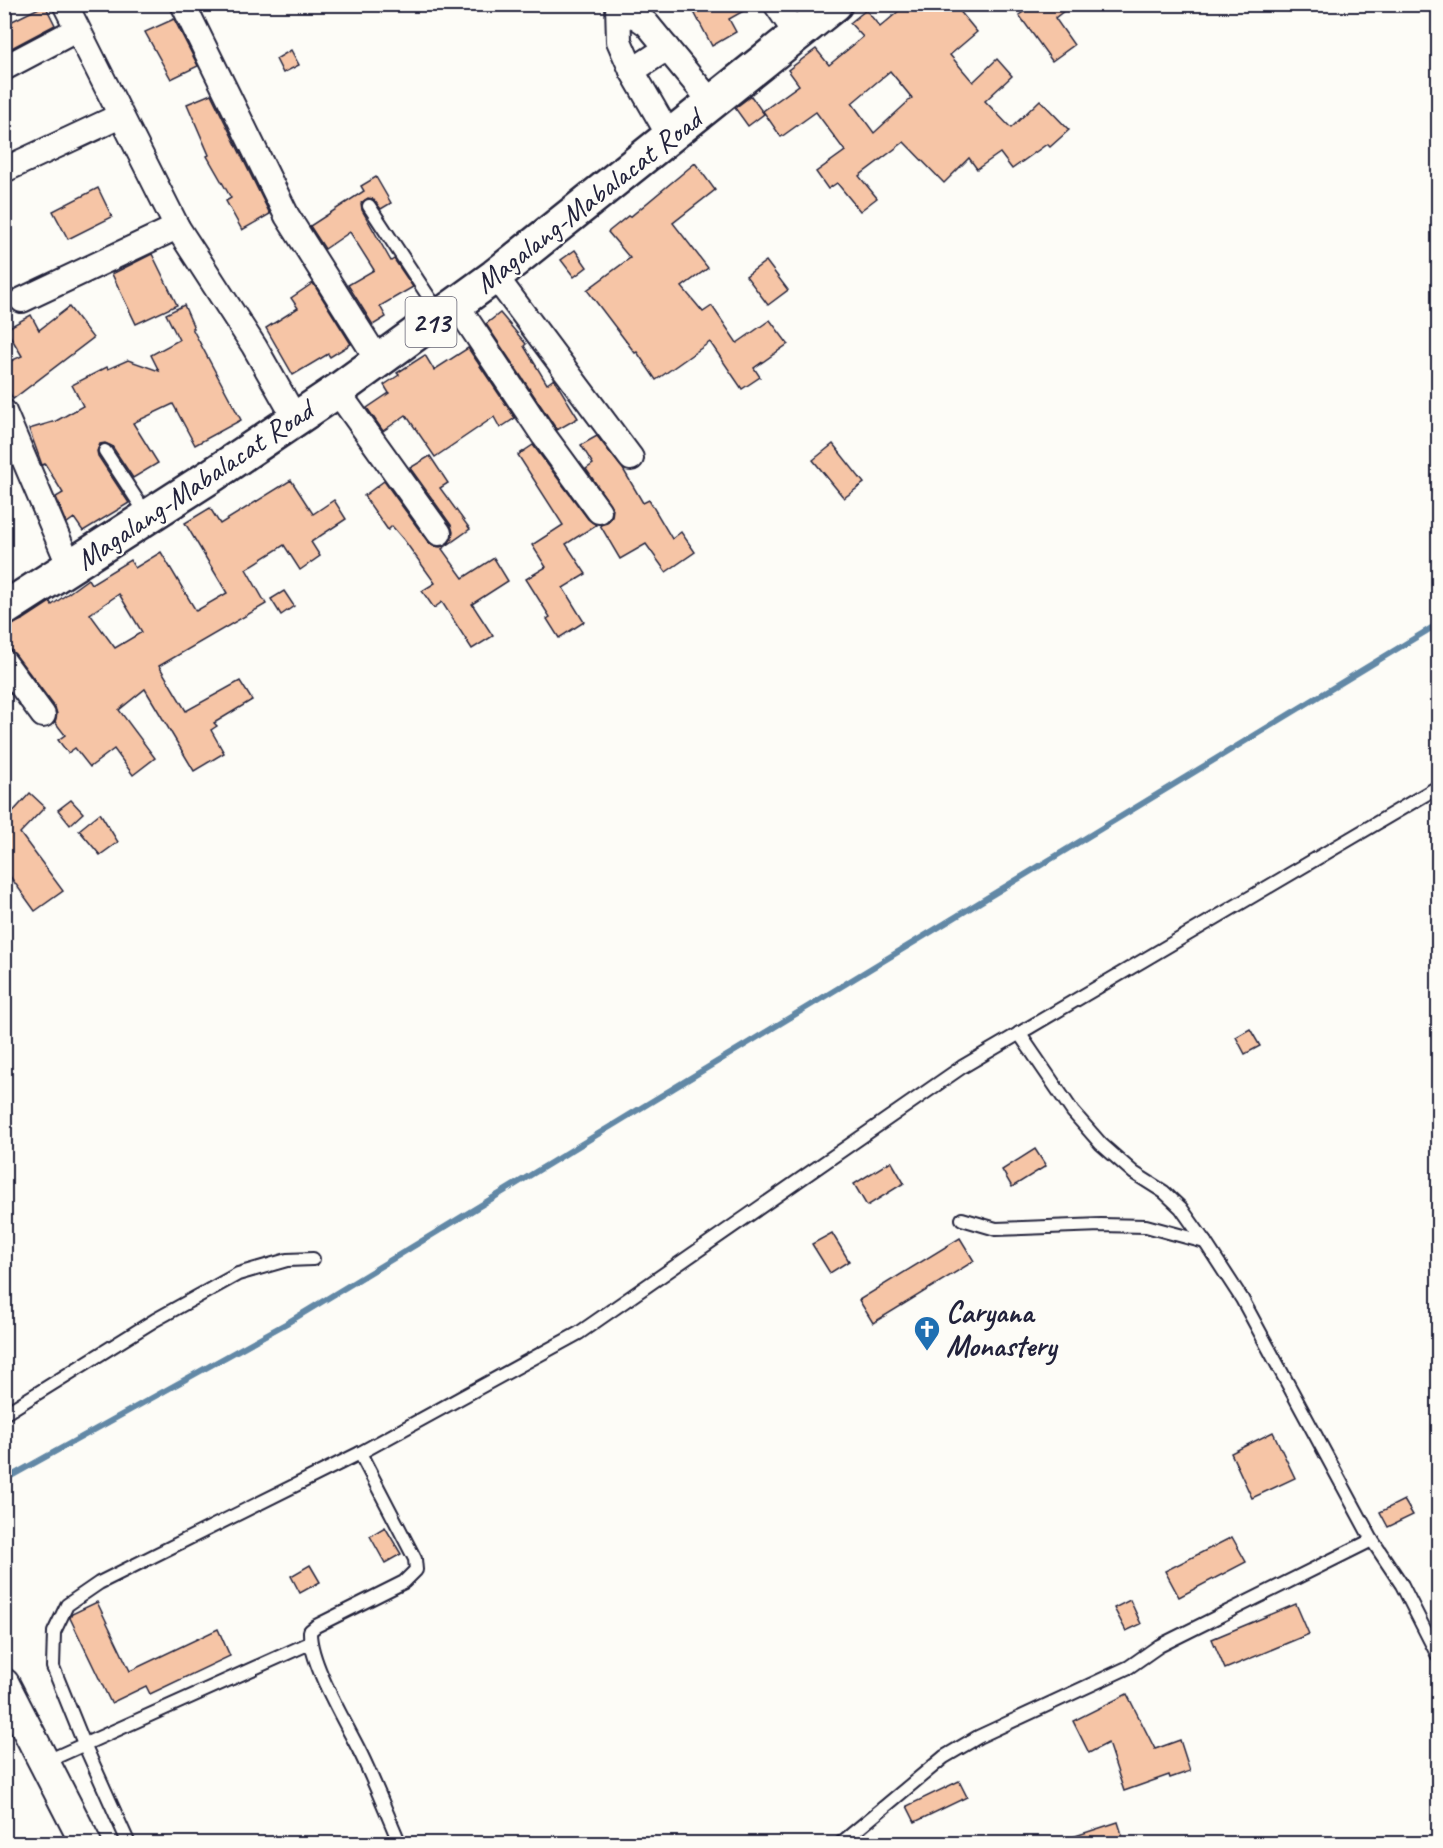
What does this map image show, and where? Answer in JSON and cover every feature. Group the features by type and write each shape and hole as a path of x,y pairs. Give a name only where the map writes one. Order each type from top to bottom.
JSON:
{"main road":[{"name":"Magalang-Mabalacat Road","path":"4,609 149,517 337,391 495,276 835,4"}],"street":[{"path":"65,4 76,30 177,227 254,346 295,418"},
{"path":"183,4 287,216 378,360"},
{"path":"618,4 647,24 712,103"},
{"path":"618,4 619,41 670,137"},
{"path":"776,4 797,34"},
{"path":"4,68 76,30"},
{"path":"633,71 667,48"},
{"path":"4,170 120,116"},
{"path":"22,300 177,227"},
{"path":"495,276 632,458"},
{"path":"448,309 599,511"},
{"path":"337,391 439,533"},
{"path":"4,412 70,567"},
{"path":"4,662 43,715"},
{"path":"4,1684 86,1844"}],"lane":[{"path":"369,207 448,309"},
{"path":"105,451 149,517"},
{"path":"129,1844 53,1667 54,1632 67,1605 99,1583 360,1453 579,1333 962,1067 1438,787"},
{"path":"1019,1033 1073,1112 1101,1144 1134,1173 1164,1192 1181,1208 1205,1242 1242,1299 1372,1540 1402,1585 1438,1656"},
{"path":"963,1219 996,1229 1101,1225 1146,1226 1205,1242"},
{"path":"4,1414 155,1320 238,1274 287,1260 313,1259"},
{"path":"360,1453 415,1559 416,1570 404,1582 316,1626 310,1631 309,1643 315,1662 362,1756 400,1844"},
{"path":"840,1844 935,1764 978,1737 1129,1667 1159,1646 1372,1540"},
{"path":"45,1762 85,1746 309,1643"}],"building":[{"path":"709,4 756,4 729,19 736,32 712,46 694,12"},
{"path":"907,4 954,4 977,32 950,55 973,82 997,59 1012,76 985,101 1011,128 1040,100 1069,130 1050,147 1047,144 1012,169 1000,153 977,169 969,158 944,183 904,142 859,176 877,198 860,211 837,183 828,189 816,172 845,151 816,112 781,137 763,111 799,85 788,70 816,49 829,65 863,37 850,23 866,10 880,27","holes":["890,71 912,98 874,133 852,103"]},
{"path":"1035,4 1073,4 1055,18 1074,45 1052,61 1019,15"},
{"path":"45,5 55,25 4,52 4,25"},
{"path":"174,19 198,66 171,79 145,32"},
{"path":"291,50 299,65 283,73 276,59"},
{"path":"211,94 270,214 242,230 226,201 231,198 207,156 209,155 187,104"},
{"path":"751,96 764,114 748,126 735,108"},
{"path":"695,163 715,190 673,223 708,268 682,287 703,312 712,306 737,343 770,320 788,344 754,368 760,377 742,389 710,342 656,380 637,352 635,353 587,290 630,258 608,232 628,216 630,217"},
{"path":"376,177 391,203 381,209 373,199 368,198 361,203 362,210 391,261 394,259 413,287 380,306 386,317 373,325 348,285 374,270 350,232 325,249 310,226 364,191 361,186"},
{"path":"98,188 112,217 68,239 53,211"},
{"path":"575,250 587,267 574,277 561,260"},
{"path":"152,254 177,305 136,324 112,274"},
{"path":"766,261 788,290 768,305 746,276"},
{"path":"313,283 351,344 330,357 328,354 293,375 266,328 298,308 291,298"},
{"path":"184,305 194,328 192,328 241,420 195,445 173,404 133,423 158,463 133,478 112,446 105,443 100,444 97,451 98,456 129,503 83,531 74,518 67,523 56,497 63,493 45,464 42,465 29,429 56,421 83,406 72,385 107,367 108,369 128,360 159,371 151,355 179,340 166,314"},
{"path":"69,307 93,338 13,399 4,382 4,364 22,356 6,329 31,315 39,330"},
{"path":"500,313 526,344 524,346 547,384 554,379 578,418 557,430 486,324"},
{"path":"468,348 515,418 500,428 494,417 435,457 406,415 383,431 367,408 389,393 384,385 399,375 397,373 425,355 434,370"},
{"path":"597,436 623,469 643,503 649,500 672,539 681,532 695,552 666,572 646,544 620,559 600,525 607,523 612,517 613,509 586,469 593,464 581,445"},
{"path":"833,444 864,483 844,498 813,460"},
{"path":"533,445 588,519 596,525 566,544 586,574 563,588 584,622 559,638 547,619 550,617 526,579 546,567 532,545 563,525 518,455"},
{"path":"430,456 448,483 440,488 470,529 442,549 463,578 494,558 508,581 472,604 493,636 472,649 442,602 434,608 422,591 435,583 404,540 392,526 388,530 364,496 384,481 428,542 433,546 447,545 452,538 451,525 410,468"},
{"path":"291,480 313,514 334,500 346,519 311,542 320,556 300,570 284,545 246,569 266,604 159,666 186,711 240,681 252,700 214,723 217,726 211,730 224,753 194,771 145,689 119,710 155,758 133,775 114,749 90,767 75,748 68,753 58,740 65,735 55,722 57,714 55,707 15,654 4,645 4,628 24,619 50,602 52,605 88,579 91,584 130,560 135,568 161,552 196,611 227,593 185,523 210,508 220,524","holes":["119,594 142,632 115,648 90,614"]},
{"path":"284,591 294,606 281,615 271,599"},
{"path":"30,793 45,807 20,833 63,891 35,911 4,868 4,810 9,816"},
{"path":"71,800 83,813 70,825 58,810"},
{"path":"100,813 118,842 100,855 79,830"},
{"path":"1250,1029 1260,1046 1245,1054 1236,1037"},
{"path":"1035,1149 1046,1166 1012,1187 1002,1170"},
{"path":"891,1161 904,1183 867,1206 854,1184"},
{"path":"832,1233 849,1261 830,1273 812,1244"},
{"path":"960,1238 974,1261 873,1323 859,1300"},
{"path":"1273,1432 1295,1478 1252,1498 1231,1453"},
{"path":"1404,1500 1413,1515 1388,1527 1380,1512"},
{"path":"385,1527 401,1554 385,1563 370,1536"},
{"path":"1232,1537 1246,1562 1179,1597 1165,1571"},
{"path":"310,1565 320,1582 300,1593 291,1576"},
{"path":"1130,1600 1141,1624 1126,1631 1114,1608"},
{"path":"97,1602 130,1671 218,1629 230,1656 150,1694 146,1686 111,1703 70,1618 72,1614"},
{"path":"1296,1604 1309,1634 1225,1669 1212,1639"},
{"path":"1127,1694 1155,1749 1180,1740 1190,1771 1170,1778 1169,1775 1124,1791 1108,1743 1089,1753 1073,1721"},
{"path":"959,1781 967,1797 915,1822 907,1806"},
{"path":"1118,1822 1125,1844 1063,1844 1063,1840"}],"waterway":[{"path":"4,1480 287,1323 1438,624"}],"place":[{"name":"Caryana Monastery","path":"927,1352"}]}
